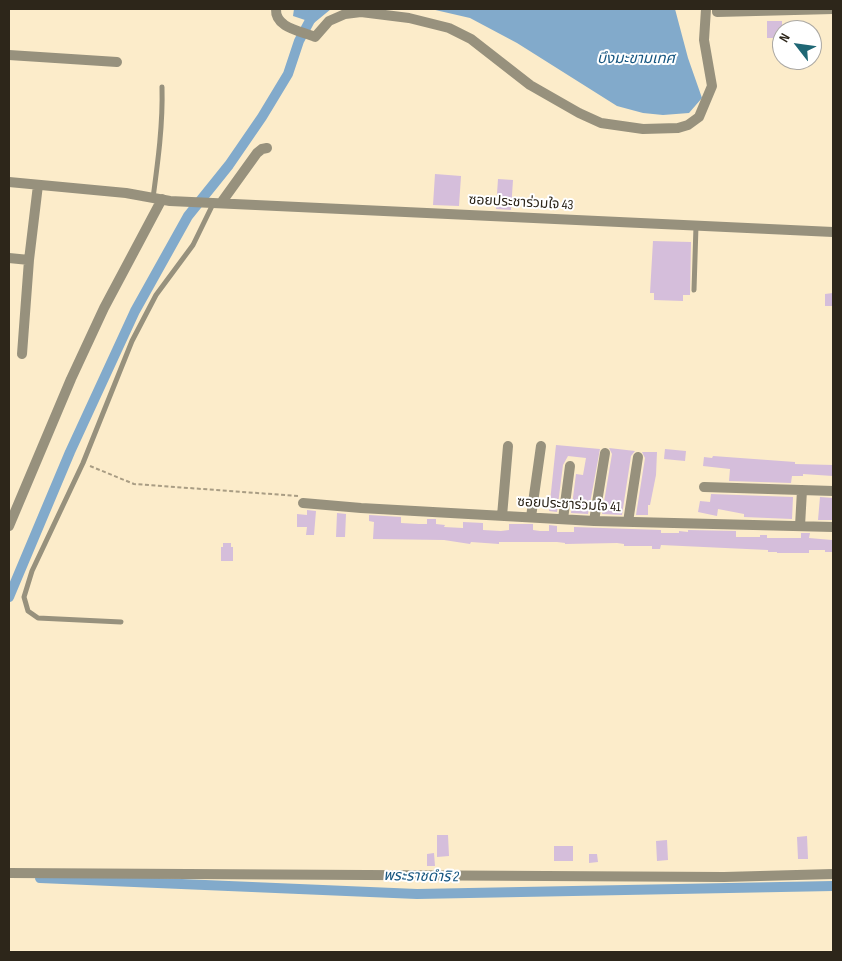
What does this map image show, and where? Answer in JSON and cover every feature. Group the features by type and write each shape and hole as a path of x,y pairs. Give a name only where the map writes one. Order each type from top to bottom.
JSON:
{"street":[{"path":"276,9 279,21 315,37 329,21 345,14 361,12 408,18 449,28 471,39 530,85 579,113 601,123 643,129 678,128 688,125 699,117 712,86 704,40 706,9"},
{"path":"717,9 717,12 833,9"},
{"path":"9,55 117,62"},
{"path":"214,203 257,153 267,148"},
{"name":"ซอยประชาร่วมใจ 43","path":"9,182 214,203 833,232"},
{"path":"22,354 29,260 38,185"},
{"path":"9,526 71,379 104,308 162,199"},
{"path":"9,258 29,260"},
{"path":"502,516 508,446"},
{"path":"531,518 541,446"},
{"path":"594,521 605,454"},
{"path":"628,522 638,457"},
{"path":"563,519 570,466"},
{"path":"704,487 833,491"},
{"path":"800,526 802,490"},
{"name":"ซอยประชาร่วมใจ 41","path":"301,499 361,508 531,518 833,527"},
{"path":"9,874 714,877 833,874"}],"lane":[{"path":"162,87 159,151 162,199"},
{"path":"121,622 38,618 28,611 24,597 32,571 84,463 132,341 156,295 193,245 214,203"},
{"path":"694,290 696,225"}],"path":[{"path":"84,463 134,484 301,499"}],"water":[{"path":"294,9 331,9 314,23 293,16"},
{"name":"บึงมะขามเทศ","path":"431,9 675,9 688,58 702,98 689,113 663,115 643,113 617,106 517,43 470,18"}],"building":[{"path":"767,21 772,21 772,38 767,38"},
{"path":"435,174 461,176 459,206 433,205"},
{"path":"498,179 513,180 511,210 496,209"},
{"path":"653,241 691,242 690,295 683,295 683,301 654,300 654,293 650,293"},
{"path":"833,293 833,306 825,306 825,294"},
{"path":"556,445 600,449 588,514 571,513 576,474 583,475 586,458 568,456 563,465 557,512 549,511"},
{"path":"609,448 635,451 631,456 622,515 602,514 612,454"},
{"path":"665,449 686,451 685,461 664,459"},
{"path":"642,452 657,452 656,475 650,505 648,505 648,515 636,515 645,458"},
{"path":"713,456 795,462 795,464 833,465 833,476 803,474 803,476 792,476 791,483 729,481 730,469 703,466 704,457 712,458"},
{"path":"711,494 793,497 792,519 744,517 744,514 718,509 717,516 698,512 700,501 710,502"},
{"path":"820,497 833,498 833,520 818,520"},
{"path":"307,510 316,511 314,535 306,535 307,527 297,527 297,514 307,515"},
{"path":"337,513 346,514 345,537 336,537"},
{"path":"369,515 401,517 401,523 427,524 427,519 436,519 436,524 445,525 444,527 463,528 463,522 483,523 483,530 501,531 509,530 509,524 533,524 533,530 540,531 549,531 549,525 557,526 557,532 574,532 574,527 661,530 661,533 688,532 688,530 736,531 736,537 760,537 760,535 767,535 767,538 801,538 801,533 810,533 809,538 832,540 832,552 809,550 809,553 777,553 768,552 768,550 661,545 660,549 652,549 652,546 624,546 624,544 617,543 499,542 499,544 471,542 470,544 444,540 373,539 374,522 369,521"},
{"path":"223,543 231,543 231,547 233,547 233,561 221,561 221,547 223,547"},
{"path":"437,835 448,835 449,856 437,857"},
{"path":"807,836 808,859 798,859 797,837"},
{"path":"667,840 668,860 657,861 656,841"},
{"path":"554,846 573,846 573,861 554,861"},
{"path":"434,853 435,866 427,866 427,854"},
{"path":"589,854 597,854 598,862 589,863"}],"waterway":[{"path":"9,597 70,452 135,311 188,216 229,165 262,117 288,74 299,41 316,9"},
{"name":"พระราชดำริ 2","path":"40,878 417,894 833,886"}]}
